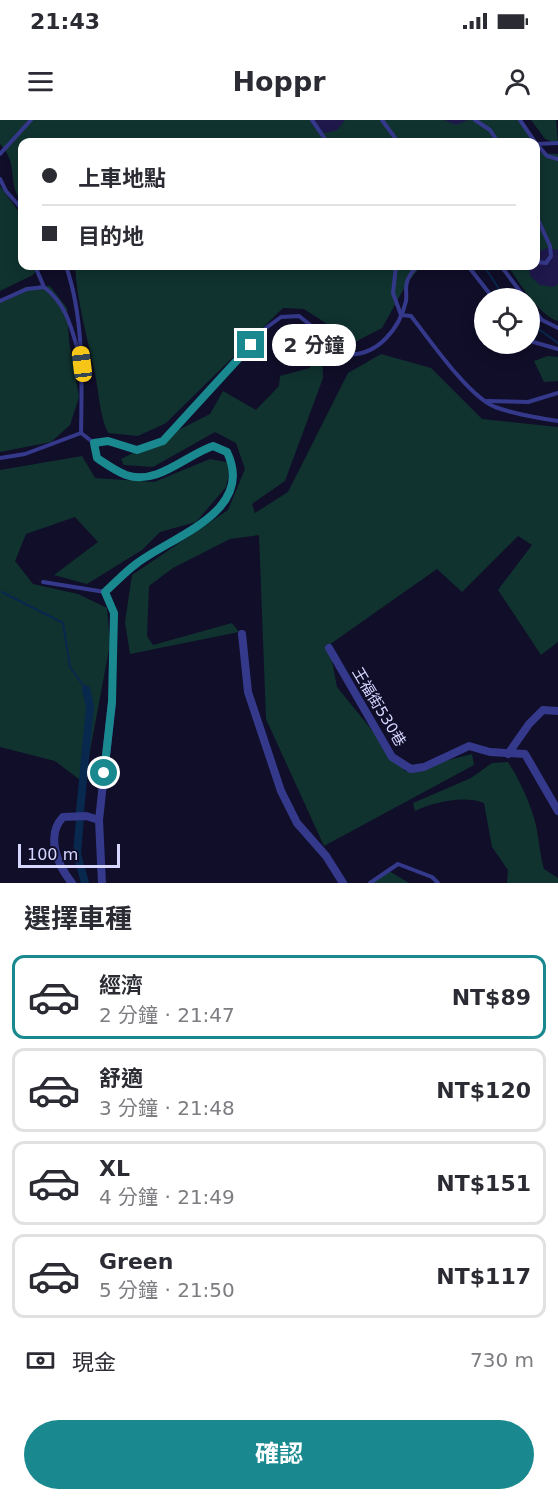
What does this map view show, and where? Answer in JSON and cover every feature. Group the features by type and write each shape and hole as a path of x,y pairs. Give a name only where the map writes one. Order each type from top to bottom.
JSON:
{"street":[{"path":"242,634 248,692 281,791 297,823 326,856 343,883"},
{"name":"王福街530巷","path":"328,648 392,757 411,769 424,767 469,746 508,754 525,754 558,810"},
{"path":"102,883 99,820 112,702"},
{"path":"508,754 529,724 543,710 558,711"},
{"path":"72,883 63,873 54,845 54,831 63,817 86,816 99,820"}],"lane":[{"path":"0,154 31,120"},
{"path":"312,120 324,138"},
{"path":"382,120 395,138"},
{"path":"475,120 490,130 495,138"},
{"path":"520,120 533,138"},
{"path":"540,143 558,143"},
{"path":"540,148 547,156 558,159"},
{"path":"0,179 6,191 18,204"},
{"path":"540,224 550,246 551,256 546,263 540,262"},
{"path":"37,270 44,287 56,296 67,312 82,364"},
{"path":"67,270 71,282 82,364 81,433"},
{"path":"396,270 393,293 401,315"},
{"path":"94,443 108,441 137,450 163,441 266,328 281,317 299,316 316,327 347,354 357,355 374,348 391,334 401,315 406,301 406,282 414,270"},
{"path":"471,270 485,288"},
{"path":"504,270 518,288"},
{"path":"0,301 27,289 44,287"},
{"path":"401,315 411,316 462,379 484,400 495,407 558,421"},
{"path":"540,318 558,328"},
{"path":"540,344 558,349"},
{"path":"484,400 507,404 528,402 558,393"},
{"path":"81,433 94,443 97,458 128,476 158,476 196,452 213,446 227,452 234,466 235,478 212,518 136,563 105,592"},
{"path":"0,458 25,454 81,433"},
{"path":"43,582 105,592"},
{"path":"105,592 114,613 112,702"},
{"path":"370,883 398,864 432,877 438,883"}],"green space":[{"path":"0,120 520,120 532,138 18,138 18,196 10,159 0,144"},
{"path":"531,120 556,120 558,144 545,139"},
{"path":"540,151 558,154 558,321 540,309 540,288 522,288 511,270 540,270"},
{"path":"0,186 18,211 18,270 36,270 33,275 0,291"},
{"path":"75,270 418,270 406,285 382,328 355,342 304,309 283,308 166,423 138,436 108,433 101,409"},
{"path":"50,286 67,308 69,341 79,397 70,425 51,442 0,452 0,300 25,287"},
{"path":"322,338 323,378 285,481 252,504 255,513 288,492 348,373 381,354 431,368 482,419 558,427 558,642 541,655 498,590 532,545 518,536 462,592 437,569 329,645 337,687 405,771 472,754 474,765 324,846 266,719 259,535 230,539 173,568 149,586 147,636 153,645 232,623 239,632 130,654 125,622 132,575 228,510 245,469 236,443 215,432 153,467 124,465 121,459 210,414 223,391 256,410 279,386 280,376 310,368"},
{"path":"548,356 558,357 558,381 544,382 534,361"},
{"path":"82,456 95,478 154,482 210,459 231,463 226,487 196,522 160,532 142,550 87,584 54,575 98,542 75,517 26,534 15,561 33,584 78,594 107,608 110,644 84,783 55,761 0,747 0,470"},
{"path":"508,762 532,811 544,869 558,878 558,883 507,883 508,870 492,847 484,803 467,800 449,801 415,811 413,803 471,778 492,763"},
{"path":"389,871 409,883 368,883"}],"building":[{"path":"310,120 345,120 337,130 326,133 314,128"},
{"path":"444,120 468,120 456,125"},
{"path":"547,248 558,250 558,284 553,287 540,285 531,277 529,270 540,270 540,251"}],"waterway":[{"path":"487,270 498,288"},
{"path":"540,330 558,343"},
{"path":"2,592 63,623 70,667 86,689"},
{"path":"80,812 90,706 86,689"},
{"path":"80,818 77,854 85,883"}],"route":[{"path":"104,773 112,702 114,613 105,592 136,563 212,518 235,478 234,466 227,452 213,446 196,452 158,476 128,476 97,458 94,443 108,441 137,450 163,441 251,345"}]}
